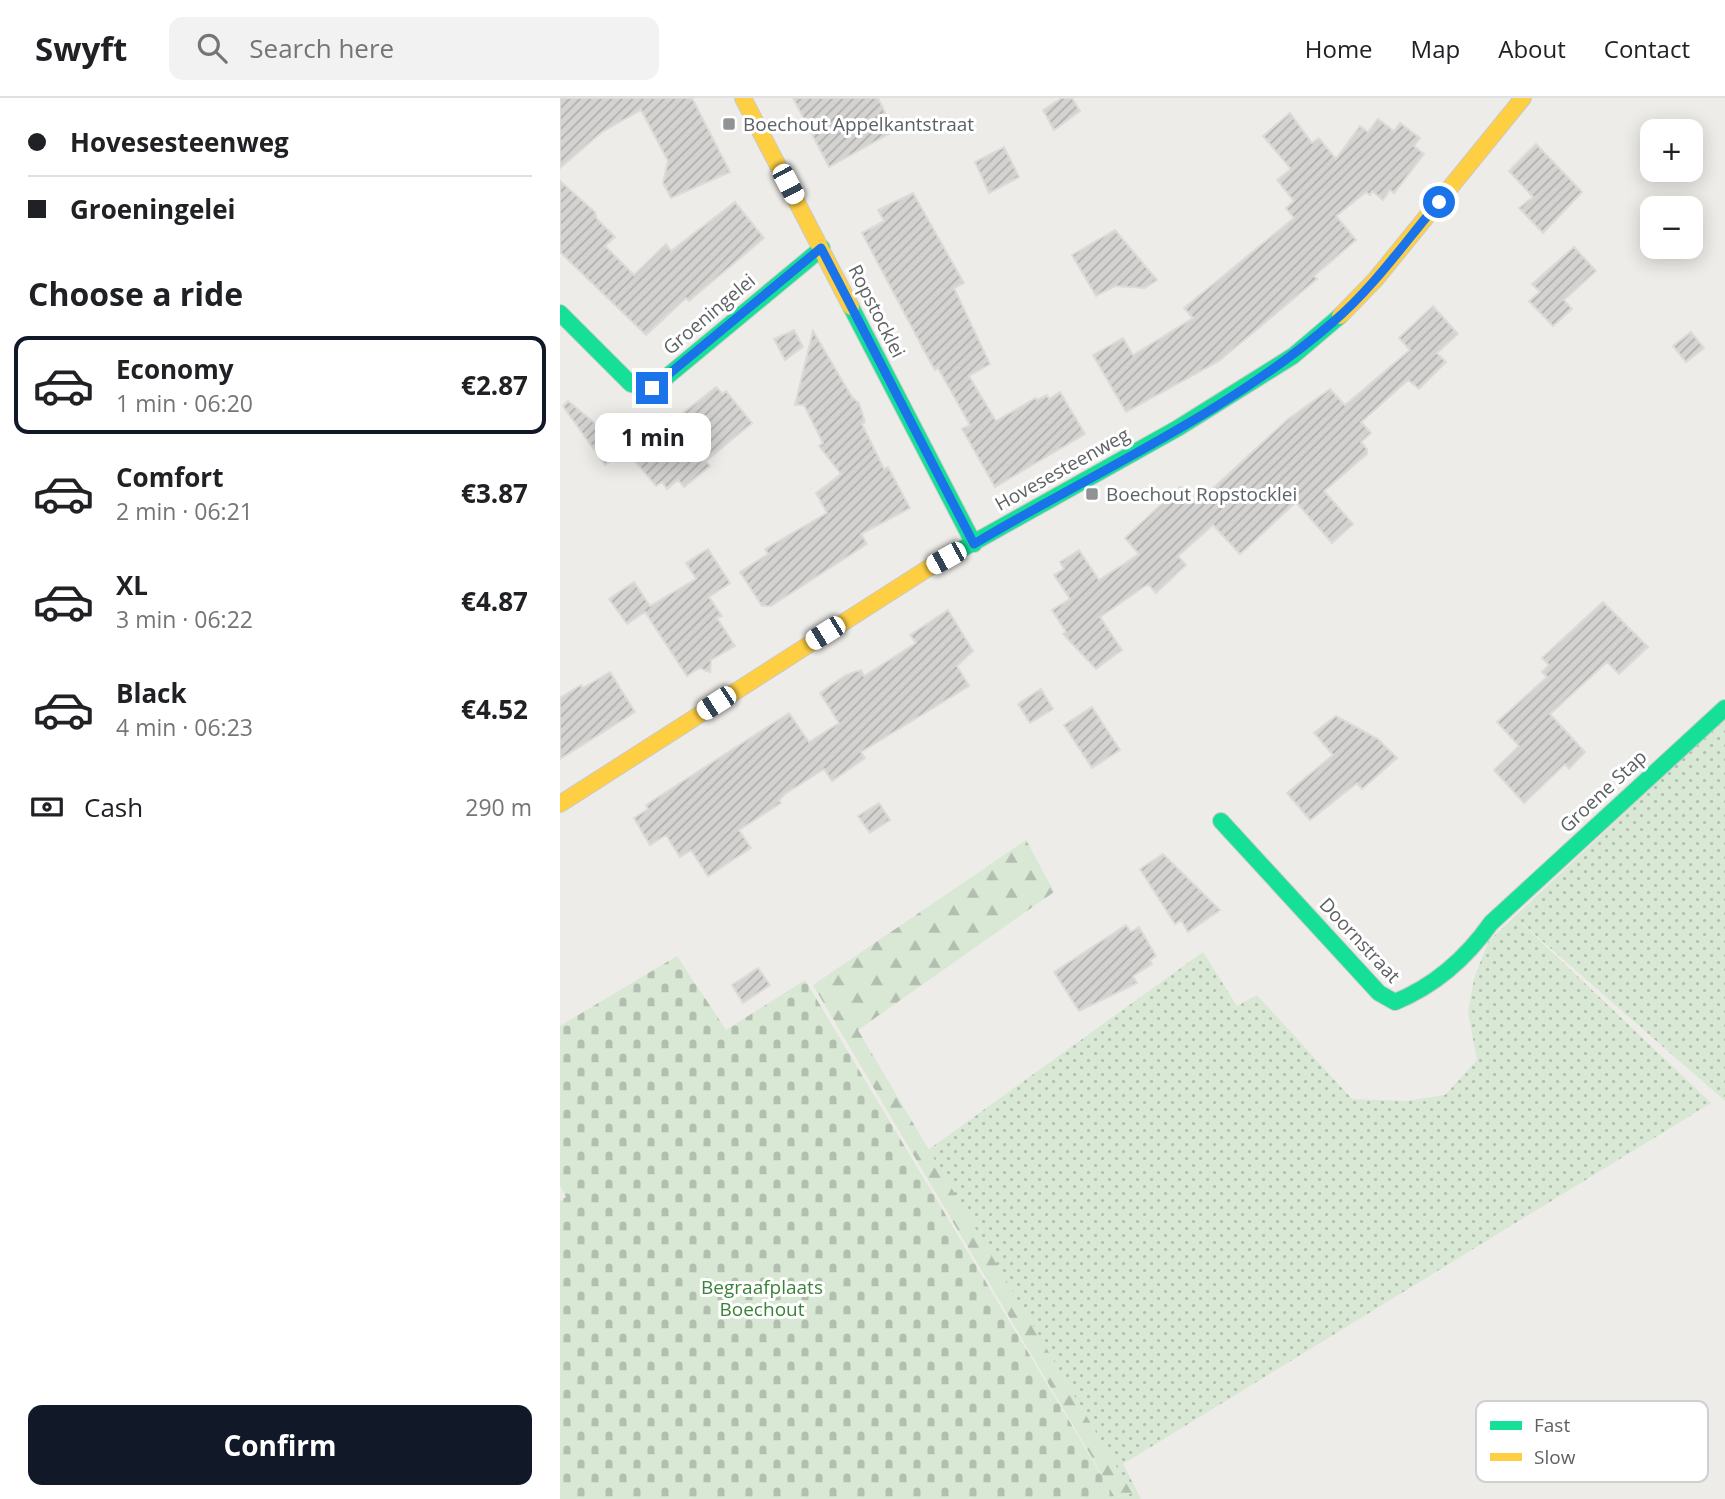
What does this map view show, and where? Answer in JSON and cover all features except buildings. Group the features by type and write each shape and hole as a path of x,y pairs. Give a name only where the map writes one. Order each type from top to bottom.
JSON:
{"street":[{"name":"Ropstocklei","path":"743,98 974,544"},
{"name":"Hovesesteenweg","path":"560,804 918,574 1224,400 1304,347 1336,320 1375,279 1523,98"},
{"name":"Groeningelei","path":"560,313 631,384 652,388 821,248"},
{"name":"Groene Stap","path":"1510,905 1725,708"},
{"name":"Doornstraat","path":"1221,821 1379,993 1395,1002 1412,995 1471,951 1491,923 1510,905"}],"green space":[{"path":"1725,718 1725,1101 1516,918 1711,1103 1123,1464 1141,1499 1109,1499 1132,1493 928,1150 1203,952 1237,1006 1257,995 1352,1099 1406,1101 1445,1095 1477,1060 1468,1012 1474,979 1488,942"},
{"path":"1026,840 1054,892 858,1030 1132,1493 1109,1499 1103,1476 813,985"},
{"name":"Begraafplaats Boechout","path":"677,956 726,1030 805,980 1114,1496 1109,1499 560,1499 560,1201 566,1197 560,1185 560,1026"}],"traffic: fast":[{"path":"560,313 631,384 652,389 822,248"},
{"path":"851,307 974,544"},
{"path":"930,567 1178,428 1293,356 1340,316"},
{"path":"1221,821 1379,993 1395,1002 1423,988 1449,969 1491,923 1725,708"}],"traffic: slow":[{"path":"743,98 851,307"},
{"path":"1340,316 1375,280 1523,98"},
{"path":"560,804 930,567"}],"place":[{"name":"Boechout Appelkantstraat","path":"729,124"},
{"name":"Boechout Ropstocklei","path":"1092,494"}],"route":[{"path":"652,388 821,248 974,544 1178,428 1293,356 1336,320 1362,293 1439,202"}]}
